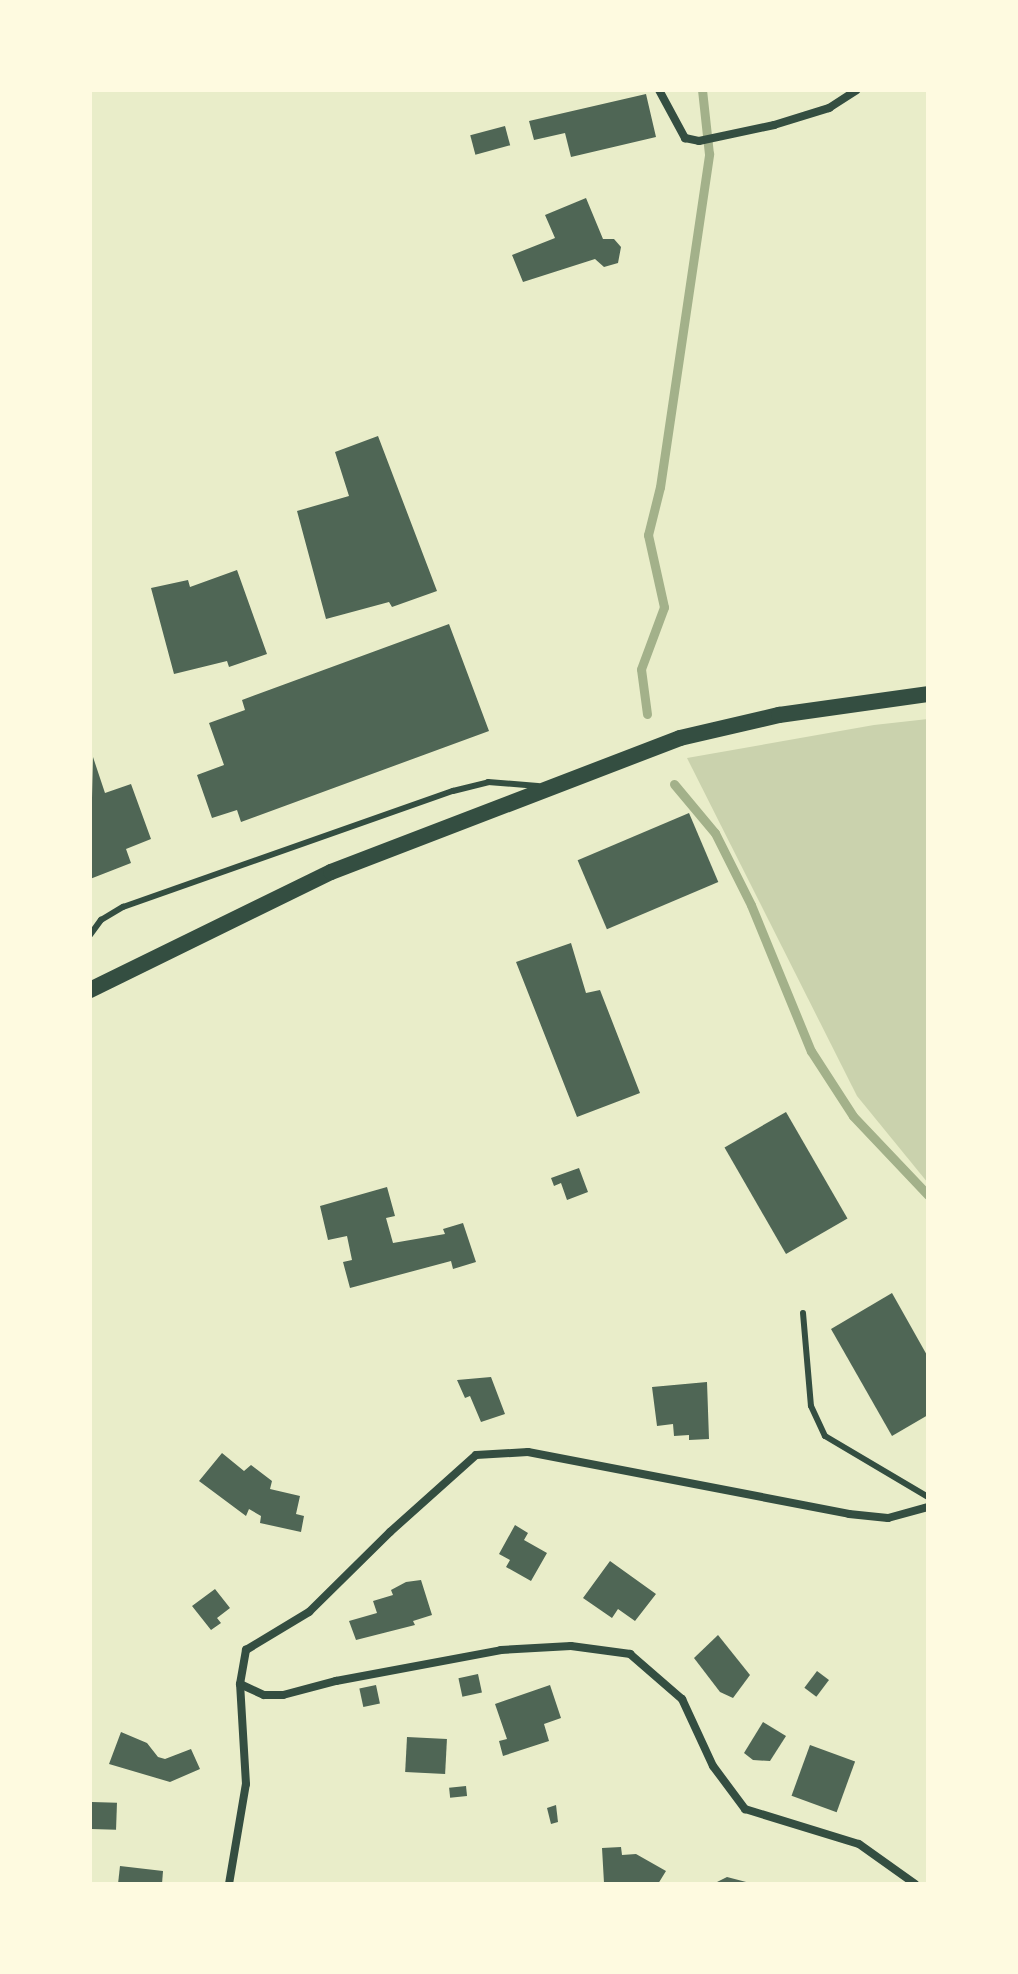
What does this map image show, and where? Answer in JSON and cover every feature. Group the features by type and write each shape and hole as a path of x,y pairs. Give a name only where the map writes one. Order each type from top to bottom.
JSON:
{"main road":[{"path":"90,990 331,872 680,738 779,715 928,694"},
{"path":"90,979 132,967"}],"street":[{"path":"659,90 685,138 699,141 829,108 857,90"},
{"path":"229,1884 246,1784 240,1684 246,1650 309,1612 390,1532 476,1455 528,1452 849,1514 888,1518 928,1507"},
{"path":"240,1684 264,1695 283,1695 336,1681 501,1650 571,1646 630,1654 682,1699 713,1766 745,1809 859,1844 915,1884"}],"lane":[{"path":"90,935 101,920 123,907 453,791 488,782 549,787"},
{"path":"803,1313 811,1406 825,1436 928,1497"}],"green space":[{"path":"928,719 928,1183 857,1096 687,758 874,725"}],"building":[{"path":"646,94 656,137 571,157 565,133 534,140 529,121"},
{"path":"505,126 510,145 475,155 470,135"},
{"path":"586,198 603,239 614,239 621,247 618,263 604,267 595,259 523,282 512,255 555,238 545,215"},
{"path":"378,436 437,591 392,607 389,602 326,619 297,511 349,496 335,452"},
{"path":"237,570 267,654 229,667 227,661 174,674 151,588 188,580 190,587"},
{"path":"449,624 489,731 241,822 237,810 212,818 197,775 224,765 209,723 245,710 242,700"},
{"path":"93,757 105,793 131,784 151,839 126,849 131,863 90,879"},
{"path":"689,813 718,882 607,929 578,860"},
{"path":"571,943 586,993 600,990 640,1093 577,1117 516,962"},
{"path":"786,1112 848,1219 786,1254 725,1148"},
{"path":"579,1168 588,1192 567,1200 561,1183 554,1186 551,1178"},
{"path":"387,1187 395,1216 386,1218 393,1243 445,1234 443,1229 463,1223 476,1262 453,1269 451,1261 350,1288 343,1262 352,1260 347,1236 328,1240 320,1206"},
{"path":"892,1293 928,1357 928,1415 892,1436 831,1329"},
{"path":"491,1377 505,1414 481,1422 470,1396 465,1398 457,1380"},
{"path":"707,1382 709,1439 689,1440 689,1435 674,1436 673,1424 657,1426 652,1387"},
{"path":"222,1453 244,1471 251,1465 272,1481 270,1489 300,1496 296,1514 304,1516 301,1532 260,1523 261,1516 249,1509 246,1516 199,1481"},
{"path":"515,1525 528,1533 524,1540 547,1553 531,1581 506,1567 510,1560 499,1554"},
{"path":"610,1561 656,1594 635,1621 618,1609 612,1618 583,1598"},
{"path":"421,1580 432,1615 413,1621 415,1625 356,1640 349,1621 377,1613 373,1601 393,1595 391,1590 406,1582"},
{"path":"215,1589 230,1608 217,1618 221,1623 211,1630 192,1606"},
{"path":"718,1635 750,1675 733,1698 720,1692 694,1658"},
{"path":"817,1671 829,1680 816,1697 804,1688"},
{"path":"478,1674 482,1693 462,1697 458,1678"},
{"path":"376,1685 380,1704 363,1707 359,1689"},
{"path":"550,1685 561,1718 544,1724 549,1741 503,1756 499,1741 507,1739 495,1704"},
{"path":"763,1722 786,1736 770,1761 753,1760 744,1753"},
{"path":"121,1732 147,1743 158,1757 165,1759 191,1749 200,1769 170,1782 109,1764"},
{"path":"407,1737 447,1739 445,1774 405,1772"},
{"path":"810,1745 855,1761 837,1812 792,1796"},
{"path":"466,1786 467,1796 450,1798 449,1788"},
{"path":"92,1802 117,1803 116,1830 91,1829"},
{"path":"556,1805 558,1822 551,1824 547,1808"},
{"path":"621,1847 622,1855 636,1854 666,1871 658,1884 604,1883 602,1848"},
{"path":"120,1866 163,1871 162,1884 118,1884"},
{"path":"727,1877 750,1883 750,1884 713,1884"}],"waterway":[{"path":"647,714 641,669 664,607 648,535 660,487 709,154 702,90"},
{"path":"674,784 715,833 751,905 811,1051 853,1116 928,1195"}]}
